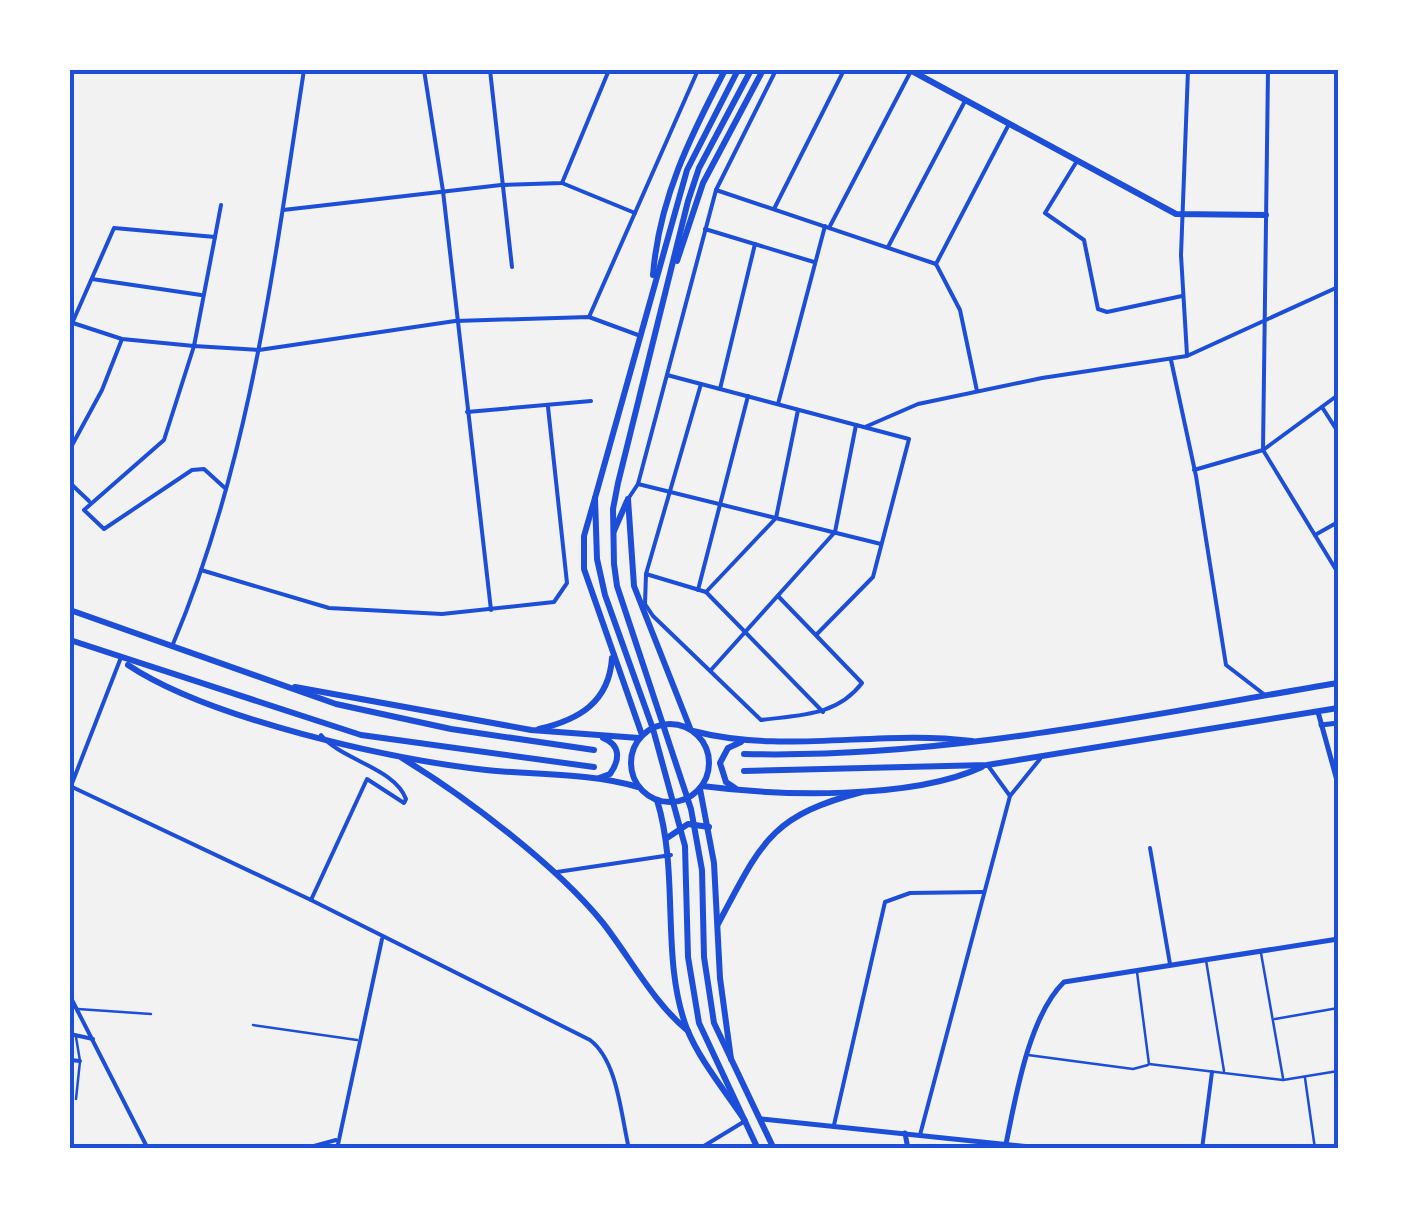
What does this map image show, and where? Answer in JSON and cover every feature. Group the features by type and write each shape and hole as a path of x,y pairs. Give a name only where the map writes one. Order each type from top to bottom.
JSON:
{"main road":[{"path":"651,292 656,238 676,168 725,70"},
{"path":"638,787 630,761 640,736 584,569 584,536 687,170 738,70"},
{"path":"750,70 699,168 629,432 613,509 612,537 617,586 678,767 699,846 704,957 714,1023 774,1149"},
{"path":"674,266 683,251 703,183 763,70"},
{"path":"911,70 1176,214 1266,215"},
{"path":"595,498 596,559 605,594 665,770 685,846 688,957 699,1023 758,1149"},
{"path":"612,537 628,499"},
{"path":"628,499 634,586 673,693 692,730 708,750 710,764 701,787 730,1059"},
{"path":"70,610 263,681 398,718 594,750"},
{"path":"70,640 120,660 361,735 594,767"},
{"path":"532,730 564,723 592,708 604,691 612,652"},
{"path":"120,660 158,685 321,735 398,755 638,787 657,800 684,800 701,787 740,791 874,789 962,776 987,765"},
{"path":"263,681 532,730 640,736 664,723 742,742 936,736 983,742"},
{"path":"744,754 891,754 1338,683"},
{"path":"744,772 987,765 1338,708"},
{"path":"298,716 321,735"},
{"path":"583,780 610,774 618,758 609,740 586,734"},
{"path":"740,791 726,782 720,763 728,748 742,742"},
{"path":"398,755 480,812 601,920 672,1018 688,1031 744,1121"},
{"path":"717,926 771,833 808,808 874,789"},
{"path":"657,800 671,854 674,957 688,1031"},
{"path":"667,838 688,824 708,828"}],"street":[{"path":"171,649 226,489 260,350 304,70"},
{"path":"424,70 443,191 491,610"},
{"path":"490,70 512,268"},
{"path":"562,183 609,70"},
{"path":"589,317 698,70"},
{"path":"628,499 638,484 716,190 776,70"},
{"path":"774,209 844,70"},
{"path":"778,404 814,262 827,227 911,70"},
{"path":"1187,356 1182,296 1188,70"},
{"path":"1268,70 1264,450 1338,573"},
{"path":"887,247 965,101"},
{"path":"936,264 1008,126"},
{"path":"1077,161 1046,212 1084,240 1096,306 1106,312 1182,296"},
{"path":"283,210 501,185 562,183 635,213"},
{"path":"716,190 936,264 960,310 978,392"},
{"path":"221,205 194,346 164,440 89,501 84,510 104,528 192,470 204,469 226,489"},
{"path":"214,237 114,228 72,326 122,338 260,350 455,321 589,317 638,335"},
{"path":"706,229 814,262"},
{"path":"720,389 755,244"},
{"path":"92,279 203,295"},
{"path":"864,427 918,404 1187,356 1338,287"},
{"path":"70,449 102,390 122,338"},
{"path":"1171,360 1194,470 1226,665 1266,695"},
{"path":"667,374 910,439 873,577 817,634"},
{"path":"701,384 673,493 646,574 645,604 762,720 823,712 843,704 862,683 778,596"},
{"path":"1194,470 1264,450 1338,395"},
{"path":"698,590 748,396"},
{"path":"467,412 592,401"},
{"path":"1322,406 1338,432"},
{"path":"201,570 329,608 442,614 554,602 567,583 548,407"},
{"path":"706,592 776,518 798,410"},
{"path":"710,670 835,532 856,425"},
{"path":"70,483 89,501"},
{"path":"638,484 882,544"},
{"path":"1316,536 1338,522"},
{"path":"646,574 706,592 823,712"},
{"path":"120,660 70,787 311,900 596,1044 609,1068 629,1149"},
{"path":"1318,712 1338,784"},
{"path":"1322,726 1338,723"},
{"path":"311,900 367,779 404,803 406,798 390,781 329,745 321,735"},
{"path":"920,1135 1010,796 1040,759"},
{"path":"987,765 1010,796"},
{"path":"1150,848 1170,964"},
{"path":"553,874 564,868 671,854"},
{"path":"834,1125 885,902 900,894 983,892"},
{"path":"337,1149 382,938"},
{"path":"1005,1147 1028,1054 1045,1012 1064,982 1338,939"},
{"path":"70,996 148,1149"},
{"path":"73,1035 93,1039"},
{"path":"70,1060 80,1061"},
{"path":"1202,1149 1212,1072"},
{"path":"761,1119 1049,1149"},
{"path":"699,1149 744,1121"},
{"path":"905,1133 908,1149"},
{"path":"302,1149 336,1140"}],"lane":[{"path":"1260,950 1283,1080"},
{"path":"1206,959 1224,1073"},
{"path":"1136,969 1149,1064"},
{"path":"1274,1020 1338,1008"},
{"path":"76,1009 151,1014"},
{"path":"253,1025 359,1040"},
{"path":"73,1035 80,1061 76,1099"},
{"path":"1028,1054 1133,1069 1149,1064 1283,1080 1338,1071"},
{"path":"1304,1077 1314,1149"}]}
